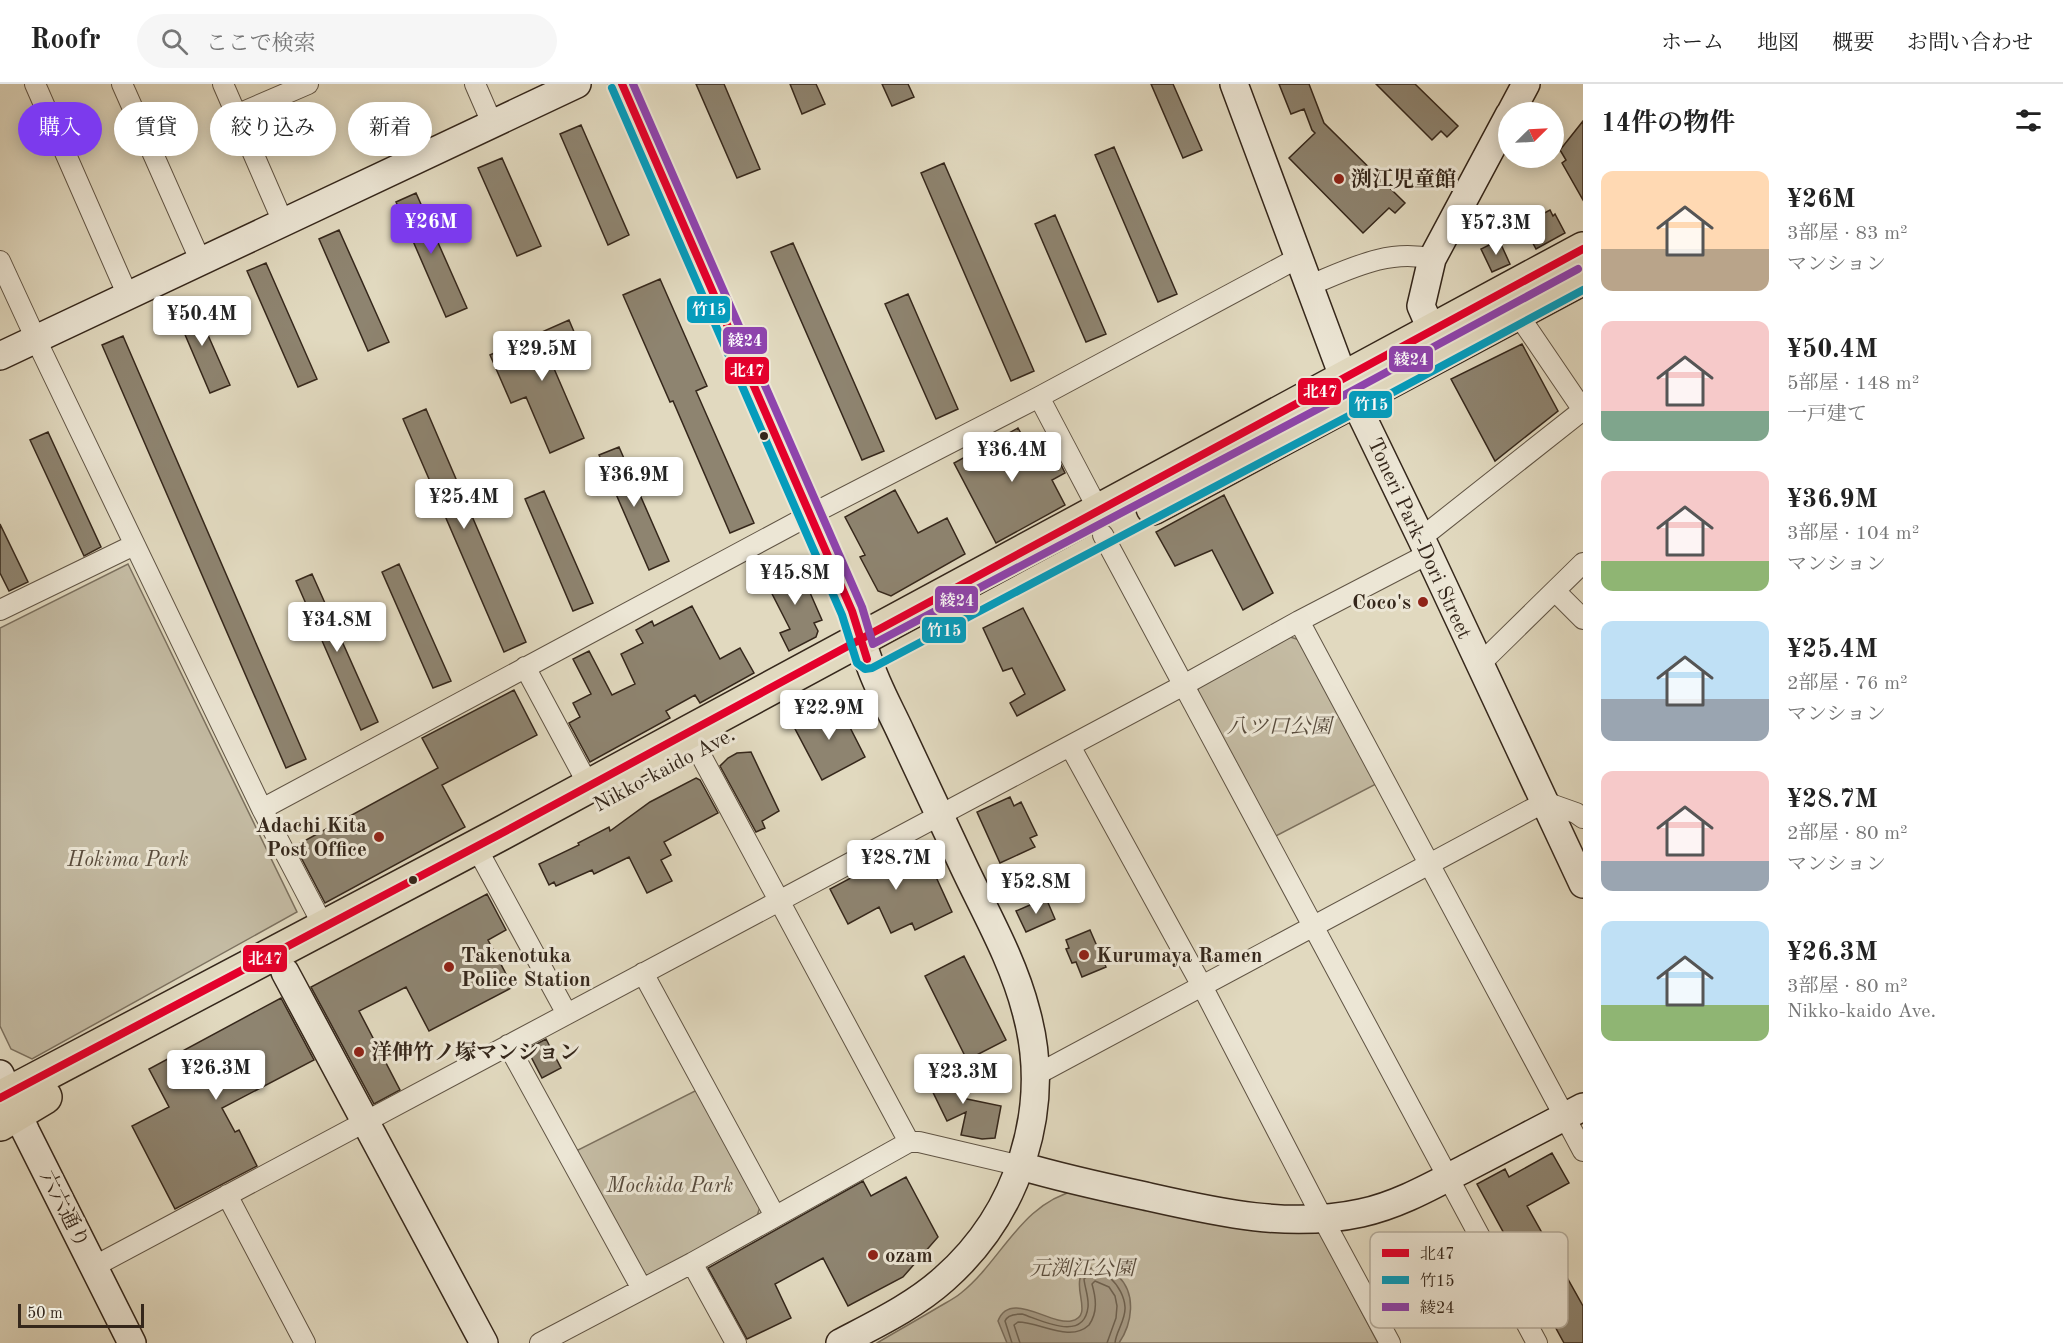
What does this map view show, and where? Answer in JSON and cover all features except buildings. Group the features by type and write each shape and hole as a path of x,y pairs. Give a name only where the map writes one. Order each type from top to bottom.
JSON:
{"highway":[{"name":"Nikko-kaido Ave.","path":"1350,390 1432,332 1583,249"},
{"name":"Nikko-kaido Ave.","path":"5,1101 42,1099 285,972 481,856 589,786 865,649 1350,390 1517,313 1583,278"},
{"name":"Nikko-kaido Ave.","path":"5,1101 324,927 481,856 698,750 865,649"}],"street":[{"path":"35,84 128,296"},
{"path":"122,84 201,262"},
{"path":"223,84 231,102"},
{"path":"267,102 308,84"},
{"path":"475,84 492,123"},
{"path":"0,356 577,84"},
{"path":"622,84 852,611 865,649 1019,988 1027,1012 1033,1043 1036,1075 1034,1110 1021,1166 997,1218 963,1261 921,1297 842,1343"},
{"name":"Toneri Park-Dori Street","path":"1234,84 1308,286 1350,390 1583,884"},
{"path":"1516,102 1526,84"},
{"path":"1432,332 1421,306 1432,259 1498,136"},
{"path":"255,156 283,222"},
{"path":"1308,286 1385,257 1419,255 1432,259"},
{"path":"262,809 810,515 1039,397 1298,258"},
{"path":"0,261 262,809 324,927"},
{"path":"93,1266 1182,686 1299,621 1425,546 1583,410 1517,313"},
{"path":"1039,397 1182,686 1477,1232"},
{"path":"0,610 134,545"},
{"path":"1480,664 1583,562"},
{"path":"1555,591 1583,620"},
{"path":"1299,621 1428,864 1574,1112 1583,1151"},
{"path":"525,667 589,786"},
{"path":"1070,746 1202,986 1370,1306"},
{"path":"698,750 909,1142"},
{"path":"1036,1075 1545,802 1576,813 1583,818"},
{"path":"481,856 567,1014"},
{"path":"285,972 484,1343"},
{"path":"643,974 775,1216"},
{"path":"508,1045 642,1289"},
{"name":"六六通り","path":"5,1101 132,1343"},
{"path":"540,1343 692,1263 909,1142 919,1142 1211,1211 1270,1219 1323,1219 1363,1213 1391,1204 1448,1178 1574,1112"},
{"path":"227,1195 305,1343"},
{"path":"692,1263 735,1343"},
{"path":"1382,1328 1390,1343"},
{"path":"1529,1328 1537,1343"}],"green space":[{"name":"Hokima Park","path":"128,564 297,912 32,1059 11,1049 0,1026 0,628"},
{"name":"八ツ口公園","path":"1290,637 1300,640 1378,783 1272,838 1198,700 1198,688"},
{"name":"Mochida Park","path":"697,1090 760,1207 757,1216 655,1275 640,1275 574,1152"},
{"name":"元渕江公園","path":"1077,1190 1319,1231 1378,1343 877,1343 958,1295 989,1265 1026,1220 1057,1197"}],"water":[{"path":"1097,1267 1116,1274 1128,1291 1129,1318 1119,1343 1007,1343 998,1321 1004,1312 1012,1308 1021,1308 1062,1321 1071,1321 1079,1317 1082,1311 1079,1285 1081,1277 1086,1271"}],"transit line":[{"name":"北47","path":"622,84 852,611 867,659"},
{"name":"綾24","path":"633,84 862,607 873,644 1578,269"},
{"name":"竹15","path":"612,88 842,615 857,663 865,669 872,668 1583,290"},
{"name":"北47","path":"0,1098 502,833 1583,249"}],"place":[{"name":"渕江児童館","path":"1339,179"},
{"name":"Coco's","path":"1423,602"},
{"name":"Adachi Kita Post Office","path":"379,837"},
{"name":"Kurumaya Ramen","path":"1084,955"},
{"name":"Takenotuka Police Station","path":"449,967"},
{"name":"洋伸竹ノ塚マンション","path":"359,1052"},
{"name":"ozam","path":"873,1255"}]}
